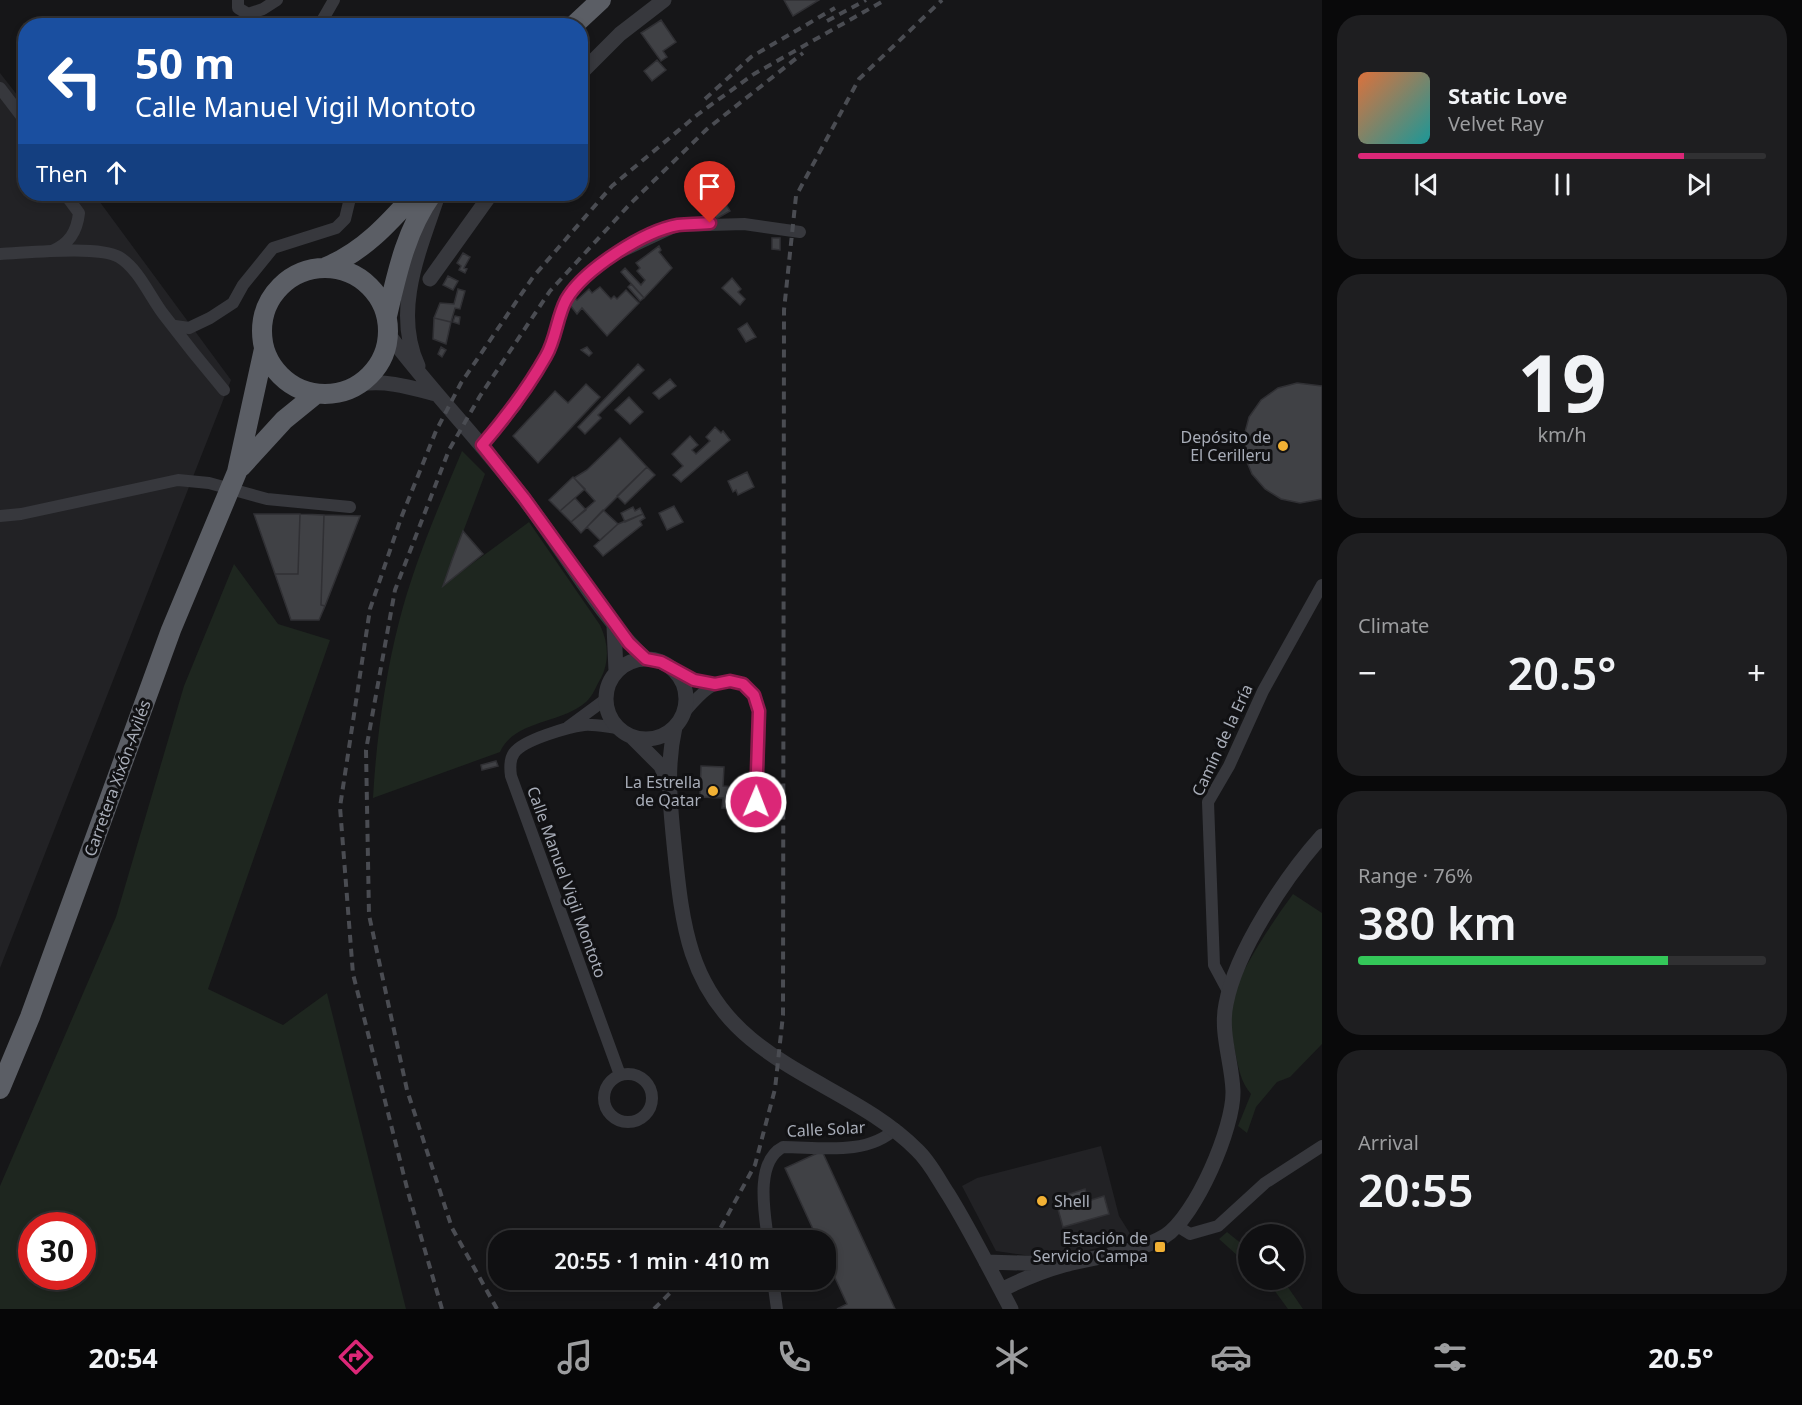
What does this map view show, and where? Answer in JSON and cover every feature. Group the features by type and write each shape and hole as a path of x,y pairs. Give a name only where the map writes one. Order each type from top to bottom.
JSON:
{"highway":[{"path":"582,18 601,0"},
{"path":"409,201 381,232 343,260 326,267 299,273 280,286 267,305 261,328 264,349 276,370 294,386 316,394 341,392 360,384 385,355 388,326 408,238 428,201"},
{"path":"326,267 348,271 368,284 381,299 388,326"},
{"name":"Carretera Xixón-Avilés","path":"0,1089 30,1017 171,630 238,470 264,349"},
{"name":"Carretera Xixón-Avilés","path":"238,470 284,420 316,394"}],"street":[{"path":"238,0 238,8 248,14 263,9 277,0"},
{"path":"324,18 334,0"},
{"path":"588,66 620,34 663,0"},
{"path":"0,88 18,112"},
{"path":"51,252 63,246 74,235 79,213 70,201"},
{"path":"175,326 189,328 233,303 243,285 273,248 336,228 345,219 349,201"},
{"path":"426,382 411,352 407,319 409,288 420,242 435,201"},
{"path":"430,279 486,201"},
{"path":"482,445 516,405 547,354 566,300 586,276 606,259 676,226 744,224 800,232"},
{"path":"0,254 98,251 118,257 133,270 165,317 175,326 183,342 224,390"},
{"path":"388,326 426,382 482,445 530,507 614,626 646,659"},
{"path":"360,384 378,381 436,394"},
{"path":"0,516 21,514 169,481 209,483 267,500 350,507"},
{"name":"Camín de la Ería","path":"1229,993 1214,965 1208,802 1229,766 1263,691 1322,585"},
{"path":"614,626 616,671"},
{"path":"668,782 661,766 647,749 625,732 609,715 606,699 609,684 616,671 630,662 646,659 661,662 694,680 715,684 730,681 743,684 754,695 759,711 756,802"},
{"path":"674,670 683,683 686,699 679,721 668,782 681,917 698,970 716,1001 752,1040 793,1069 846,1097 895,1129 926,1159 1011,1309"},
{"path":"625,732 647,739 662,736 715,684"},
{"name":"Calle Manuel Vigil Montoto","path":"566,729 606,699"},
{"name":"Calle Manuel Vigil Montoto","path":"620,1075 511,776 513,754 520,747 566,729 587,725 625,732"},
{"path":"1001,1290 1065,1264 1107,1256 1141,1245 1164,1236 1177,1226 1221,1148 1230,1119 1233,1091 1225,1036 1225,1006 1234,975 1262,922 1297,864 1322,836"},
{"name":"Calle Solar","path":"767,1230 762,1193 764,1178 777,1150 783,1147 867,1146 885,1139 895,1129"},
{"path":"1177,1226 1190,1234 1218,1226 1265,1183 1322,1146"},
{"path":"986,1262 1065,1264"},
{"path":"774,1290 777,1309"}],"shaded area":[{"path":"0,73 18,96 18,201 99,201 231,380 0,968"},
{"path":"462,451 485,474 443,585 529,522 600,625 606,644 606,665 591,697 576,709 516,734 500,752 373,798 382,709 399,622 419,556"},
{"path":"234,564 278,624 330,640 208,989 283,1025 327,993 406,1309 0,1309 0,1186 116,917 184,686"},
{"path":"1293,894 1322,913 1322,1044 1290,1077 1277,1082 1256,1107 1247,1133 1238,1126 1251,1094 1241,1076 1232,1035 1232,1001 1249,961"},
{"name":"Shell","path":"1101,1146 1119,1216 1134,1240 1066,1255 1038,1257 996,1251 962,1186 977,1178"},
{"path":"1227,1232 1238,1241 1238,1256 1219,1239"},
{"path":"1274,1290 1290,1290 1303,1309 1288,1309"}],"building":[{"path":"784,0 819,0 793,16"},
{"path":"661,20 676,42 663,51 667,57 661,61 641,33"},
{"path":"657,60 666,70 652,81 644,71"},
{"path":"715,186 730,211 716,219 706,201 699,205 695,197"},
{"path":"772,238 780,238 780,250 772,249"},
{"path":"659,246 661,250 659,252 672,268 644,298 621,272 625,268 641,285 645,280 637,271 640,268 636,263"},
{"path":"463,253 470,257 464,268 467,269 465,273 459,270 461,266 457,263"},
{"path":"448,276 458,281 453,290 443,285"},
{"path":"732,278 741,289 738,292 745,299 740,305 722,288"},
{"path":"631,284 644,298 640,301 628,287"},
{"path":"600,287 611,299 614,296 617,299 626,290 639,303 607,336 582,308 577,314 570,305 575,298 577,300 589,289 592,293"},
{"path":"458,289 465,291 460,309 455,308 451,322 434,318 440,303 454,304"},
{"path":"455,316 460,317 459,324 453,322"},
{"path":"434,318 451,322 446,344 433,339"},
{"path":"747,323 756,337 746,342 738,329"},
{"path":"441,347 446,350 442,357 438,354"},
{"path":"587,347 592,353 589,356 581,350"},
{"path":"638,364 644,370 598,415 601,418 585,434 578,427"},
{"path":"670,379 676,386 659,399 653,393"},
{"name":"Depósito de El Cerilleru","path":"1297,383 1322,386 1322,499 1300,503 1281,499 1265,489 1252,474 1245,457 1244,436 1249,417 1261,400 1278,388"},
{"path":"586,384 600,397 538,463 513,436 555,391 568,403"},
{"path":"629,397 643,412 630,424 615,410"},
{"path":"715,427 721,433 723,431 730,440 681,482 673,475 683,466 672,454 690,436 698,445 692,450 696,454 710,441 706,437"},
{"path":"620,438 647,467 581,533 571,522 595,501 574,478 587,470"},
{"path":"647,467 655,475 625,504 617,496"},
{"path":"747,472 754,487 738,495 736,490 733,492 728,481"},
{"path":"573,477 585,489 560,511 549,500"},
{"path":"575,498 586,510 571,522 560,511"},
{"path":"674,506 683,522 667,530 659,513"},
{"path":"633,507 635,511 640,508 643,514 625,522 621,513"},
{"path":"603,510 618,524 600,540 587,527"},
{"path":"254,514 300,514 298,574 275,574"},
{"path":"300,514 324,515 321,605 325,606 319,620 291,620 275,574 298,574"},
{"path":"643,514 645,518 640,521 642,525 603,556 594,546 618,524"},
{"path":"324,515 360,516 325,606 321,605"},
{"path":"463,531 483,554 443,586 452,560"},
{"path":"496,761 498,766 482,770 481,765"},
{"path":"701,766 724,767 723,786 736,787 735,808 722,808 723,798 700,797"},
{"path":"740,790 745,790 745,799 740,799"},
{"path":"822,1151 895,1309 837,1309 847,1304 836,1280 836,1230 813,1230 785,1168"},
{"path":"1085,1189 1088,1201 1104,1196 1109,1214 1063,1227 1058,1209 1066,1206 1063,1196"}],"railway":[{"path":"827,21 866,0"},
{"path":"442,1309 408,1192 353,974 340,807 370,609 401,518 436,431 461,383 533,277 612,186 697,115 754,74 885,0"},
{"path":"719,1230 755,1165 775,1089 783,1015 784,310 796,196 859,79 942,0"},
{"path":"705,99 751,57 835,8"},
{"path":"497,1309 452,1228 407,1090 369,915 366,750 395,590 449,450 480,396 550,291 630,204 707,129 803,53"},
{"path":"654,1309 673,1290"}],"place":[{"name":"Depósito de El Cerilleru","path":"1283,446"},
{"name":"La Estrella de Qatar","path":"713,791"},
{"name":"Shell","path":"1042,1201"},
{"name":"Estación de Servicio Campa","path":"1160,1247"}],"route":[{"path":"710,223 676,226 642,240 606,259 586,276 566,300 547,354 516,405 482,445 576,569 614,626 646,659 661,662 694,680 715,684 730,681 743,684 754,695 759,711 756,802"}]}
